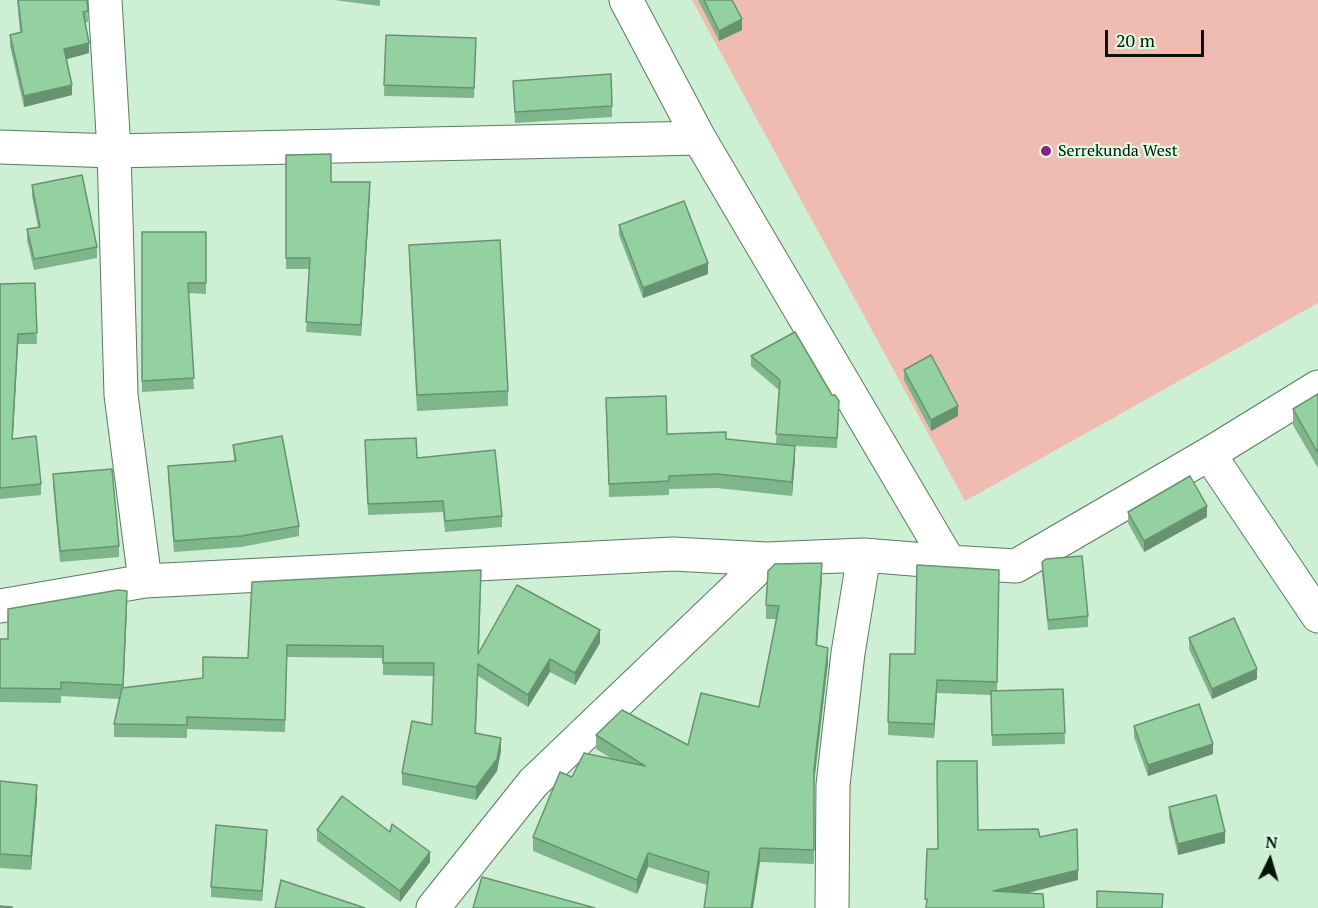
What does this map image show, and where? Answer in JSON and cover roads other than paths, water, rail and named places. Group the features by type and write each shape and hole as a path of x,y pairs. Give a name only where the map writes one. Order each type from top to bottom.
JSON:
{"street":[{"path":"105,0 114,151 121,395 145,582"},
{"path":"626,0 699,138 949,562"},
{"path":"0,147 114,151 699,138"},
{"path":"0,606 145,582 673,554 767,559 864,555 1016,566 1209,454 1318,387"},
{"path":"1209,454 1318,616"},
{"path":"832,908 833,785 848,653 864,555"},
{"path":"434,908 532,783 767,559"}],"place":[{"name":"Serrekunda West","path":"1046,151"}]}
